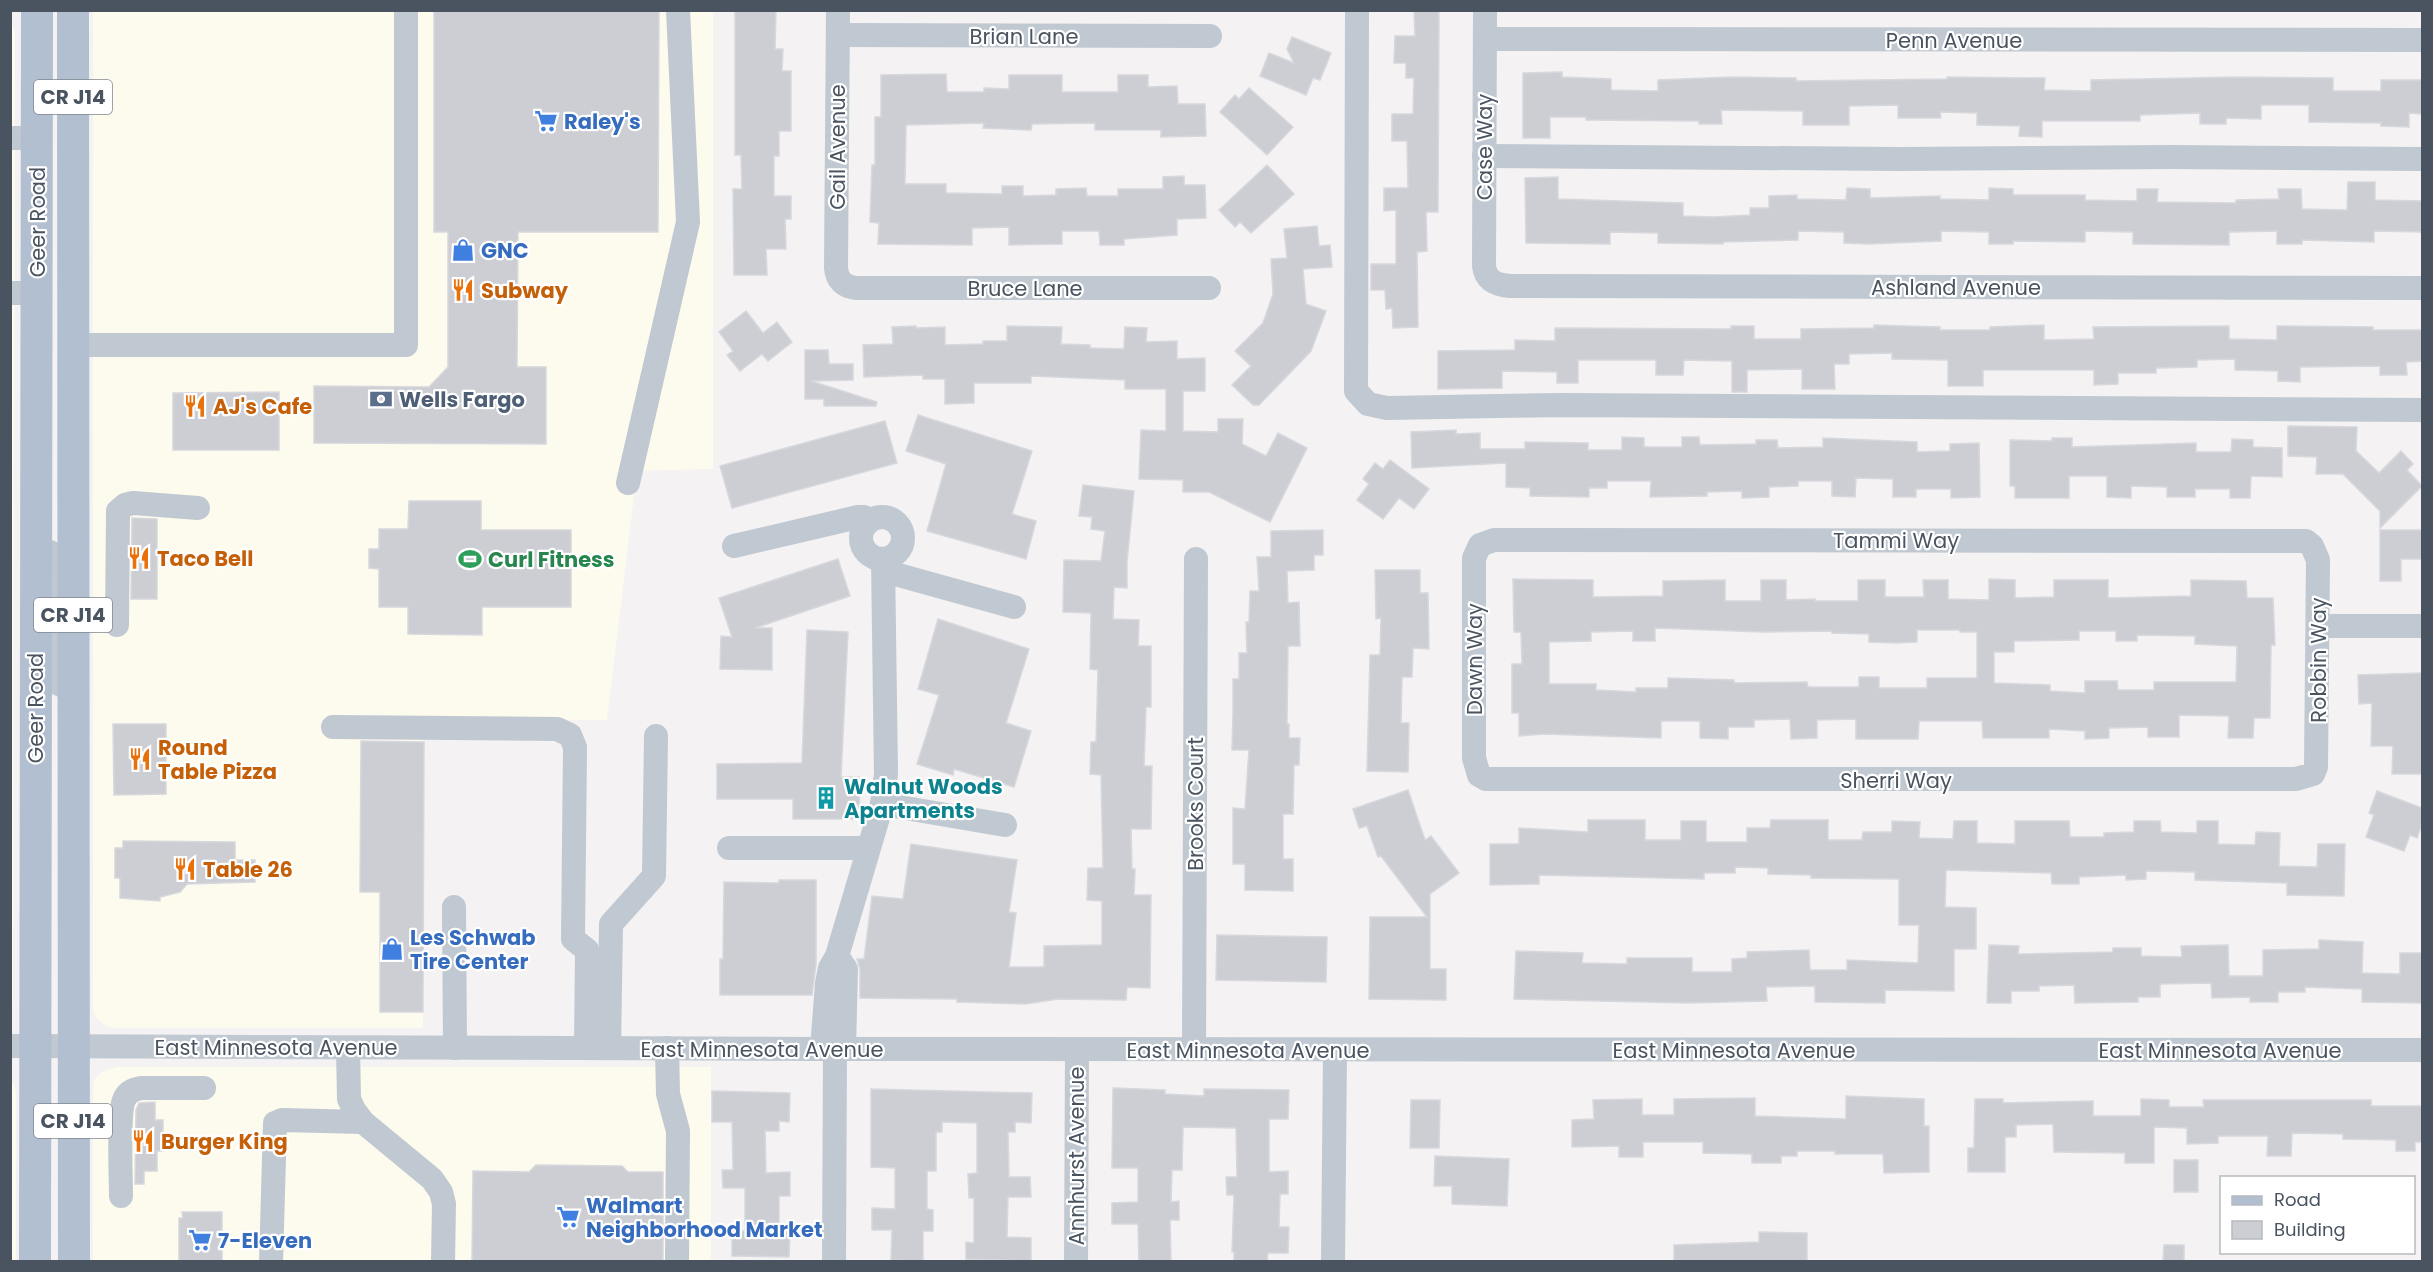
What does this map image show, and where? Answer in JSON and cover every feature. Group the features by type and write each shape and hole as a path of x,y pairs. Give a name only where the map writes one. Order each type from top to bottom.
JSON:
{"main road":[{"name":"Geer Road","path":"35,1262 23,1047 36,511 23,293 24,138 37,10"},
{"name":"Geer Road","path":"73,10 74,1262"}],"street":[{"path":"73,345 406,345 406,10"},
{"path":"628,483 688,222 678,10"},
{"name":"Gail Avenue","path":"838,10 836,268 841,282"},
{"path":"1357,10 1356,391 1368,404 1387,408 1560,405 2422,410"},
{"name":"Case Way","path":"1485,10 1484,267 1491,281"},
{"name":"Brian Lane","path":"838,35 1210,36"},
{"name":"Penn Avenue","path":"1485,39 2422,40"},
{"path":"1484,156 2422,159"},
{"name":"Ashland Avenue","path":"1491,281 1500,285 1522,286 2422,288"},
{"name":"Bruce Lane","path":"841,282 856,288 1209,288"},
{"path":"117,624 116,518 118,511 125,505 133,503 198,508"},
{"path":"36,511 45,517 50,527 52,590 56,599 73,613"},
{"path":"734,546 858,517 869,520"},
{"path":"883,565 901,548 903,533 900,527 889,518 875,517 869,520 861,531 861,545 869,556 883,565 1014,607"},
{"name":"Tammi Way","path":"1480,545 1494,540 2297,540 2312,546"},
{"name":"Dawn Way","path":"1479,775 1474,758 1474,558 1480,545"},
{"name":"Robbin Way","path":"2312,546 2318,560 2318,759 2313,774"},
{"name":"Brooks Court","path":"1194,1049 1196,559"},
{"path":"834,1262 834,1049 827,983 882,804 886,774 883,565"},
{"path":"35,609 47,616 52,629 57,683 73,691"},
{"path":"2318,626 2422,626"},
{"path":"333,727 557,729 570,735 576,747 573,939 587,950 598,1048"},
{"path":"598,1048 611,924 654,876 656,736"},
{"name":"Sherri Way","path":"1479,775 1494,780 2296,779 2313,774"},
{"path":"882,804 1005,825"},
{"path":"729,848 868,848"},
{"path":"454,906 455,1048"},
{"name":"East Minnesota Avenue","path":"23,1047 2422,1050"},
{"path":"348,1048 350,1103 363,1122 432,1179 439,1189 444,1204 443,1262"},
{"path":"667,1048 668,1094 678,1131 677,1262"},
{"name":"Annhurst Avenue","path":"1076,1262 1077,1050"},
{"path":"1333,1262 1335,1050"},
{"path":"121,1196 122,1109 127,1095 135,1089 142,1088 204,1088"},
{"path":"271,1262 275,1123 282,1119 363,1122"}],"shaded area":[{"path":"93,11 713,11 713,469 637,471 607,720 423,721 423,1028 115,1028 106,1026 95,1017 93,1010"},
{"path":"11,21 15,32 13,1003 11,1014"},
{"path":"116,1067 711,1067 711,1261 93,1262 93,1086 94,1080 102,1072"},
{"path":"10,1076 16,1091 16,1262 10,1261"}],"building":[{"name":"Raley's","path":"434,10 659,10 658,232 518,232 517,367 546,367 546,444 314,443 314,386 429,387 448,367 448,232 434,232"},
{"path":"735,10 776,10 775,49 783,49 782,71 791,71 791,131 779,131 779,156 774,156 774,196 791,196 791,219 785,219 786,249 766,249 767,275 734,275 733,189 742,189 741,155 735,155"},
{"path":"1414,10 1439,10 1438,212 1426,212 1427,251 1417,252 1418,327 1393,328 1392,308 1386,309 1385,290 1371,290 1371,264 1396,264 1396,210 1384,211 1384,188 1408,188 1407,141 1392,141 1392,114 1413,114 1414,78 1406,78 1406,63 1394,63 1395,36 1415,36"},
{"path":"1292,37 1331,53 1320,80 1313,78 1306,95 1260,76 1269,53 1294,63 1287,49"},
{"path":"1562,72 1562,77 1611,79 1611,90 1658,91 1658,80 1731,77 1796,78 1796,81 1947,79 1947,77 2045,78 2044,90 2091,91 2091,80 2333,78 2333,91 2381,91 2381,80 2422,80 2422,114 2409,113 2409,127 2381,126 2381,123 2309,122 2309,105 2261,105 2261,119 2226,118 2226,124 2200,124 2200,113 2140,115 2140,121 2042,121 2042,137 2019,136 2020,126 1977,125 1977,113 1940,112 1941,118 1898,118 1898,105 1849,106 1849,125 1803,125 1803,111 1721,110 1722,124 1699,124 1699,121 1586,120 1586,117 1550,117 1550,138 1523,138 1523,73"},
{"path":"946,74 947,92 984,92 984,88 1009,89 1009,75 1062,75 1062,92 1118,92 1118,75 1148,75 1148,87 1177,86 1178,104 1205,104 1206,136 1161,137 1161,130 1095,130 1095,123 1032,124 1031,130 983,128 984,123 906,125 905,184 946,184 946,193 1002,194 1002,186 1023,186 1023,196 1056,195 1056,189 1086,188 1087,196 1118,196 1118,189 1163,189 1163,177 1184,176 1184,185 1205,185 1206,218 1177,219 1177,235 1124,239 1124,245 1100,245 1099,231 1062,231 1062,244 1009,245 1009,227 972,228 972,245 878,244 879,223 870,222 872,165 875,165 875,117 881,117 881,75"},
{"path":"1249,88 1293,127 1267,155 1220,112 1235,95 1239,99"},
{"path":"1267,165 1294,194 1251,233 1240,222 1235,227 1219,210"},
{"path":"1558,177 1558,199 1683,203 1683,216 1714,217 1750,215 1750,208 1769,208 1769,196 1797,195 1797,199 1846,200 1847,188 1870,189 1870,198 1940,196 1940,199 1989,200 1989,188 2013,189 2013,195 2085,195 2085,200 2137,201 2137,189 2158,189 2157,202 2236,203 2236,200 2279,199 2278,189 2301,189 2302,209 2347,210 2348,182 2375,182 2375,200 2422,201 2422,232 2374,231 2374,242 2302,240 2302,244 2277,244 2277,231 2229,232 2229,245 2133,244 2133,232 2085,231 2085,242 2013,241 2013,244 1989,244 1989,232 1941,231 1941,241 1869,244 1844,243 1844,232 1798,231 1798,240 1723,242 1723,244 1658,243 1658,233 1610,232 1610,244 1526,243 1525,178"},
{"path":"1317,226 1319,246 1330,245 1332,267 1303,269 1306,304 1326,311 1311,351 1259,405 1253,405 1232,385 1251,366 1235,351 1263,323 1273,294 1271,259 1287,258 1284,229"},
{"path":"746,311 763,333 777,322 792,342 768,361 762,354 740,371 727,355 733,351 719,332"},
{"path":"1874,325 1940,327 1940,330 1990,330 1990,327 2044,325 2044,340 2094,339 2093,327 2229,326 2229,339 2277,340 2277,326 2422,330 2422,361 2406,362 2407,375 2380,375 2380,366 2300,367 2300,382 2278,381 2278,371 2235,370 2235,359 2197,360 2197,367 2156,368 2156,373 2118,373 2118,384 2094,385 2094,370 1983,370 1983,386 1948,386 1948,360 1892,359 1892,353 1849,354 1849,364 1834,364 1835,389 1802,389 1802,369 1747,370 1747,392 1732,392 1732,361 1684,360 1683,375 1656,375 1656,360 1578,360 1578,383 1557,383 1557,372 1502,371 1502,388 1438,389 1438,351 1515,350 1515,340 1555,341 1555,328 1731,329 1731,326 1754,326 1754,339 1801,339 1801,329 1874,328"},
{"path":"916,326 916,328 945,327 945,345 1007,341 1007,326 1062,327 1061,344 1124,349 1125,327 1147,328 1146,342 1177,341 1177,359 1205,358 1205,391 1183,391 1183,431 1218,432 1218,419 1243,419 1242,444 1266,456 1278,433 1307,448 1270,522 1209,492 1183,492 1183,480 1139,479 1141,430 1166,431 1166,389 1125,389 1125,380 1031,376 1031,383 974,383 974,403 945,404 945,379 923,379 923,375 864,377 863,345 893,344 892,327"},
{"path":"805,350 828,350 829,364 853,364 853,380 811,381 877,402 876,406 824,406 824,399 805,399"},
{"path":"279,392 279,450 173,450 173,393"},
{"path":"918,415 1032,451 1012,514 1036,521 1026,559 927,531 946,464 906,451"},
{"path":"885,421 897,463 732,508 720,466"},
{"path":"2288,426 2357,427 2356,451 2379,473 2401,451 2413,464 2407,470 2422,486 2380,528 2380,511 2343,474 2316,474 2317,457 2288,456"},
{"path":"1456,430 1456,434 1480,433 1480,449 1525,449 1525,442 1588,443 1588,450 1622,450 1622,437 1644,438 1644,447 1682,447 1682,437 1699,437 1700,445 1756,444 1756,440 1777,440 1778,448 1823,447 1823,438 1917,442 1917,452 1950,451 1950,444 1979,443 1980,497 1951,498 1951,489 1916,489 1916,497 1893,497 1893,479 1856,478 1855,497 1832,496 1832,481 1798,481 1798,486 1769,487 1769,497 1742,498 1742,491 1707,492 1707,496 1650,497 1651,481 1607,481 1607,488 1589,488 1589,497 1530,496 1530,488 1506,487 1506,463 1412,468 1411,432"},
{"path":"2052,438 2072,438 2072,447 2196,443 2196,452 2231,452 2232,439 2253,440 2253,447 2282,448 2282,477 2251,476 2250,498 2230,498 2230,489 2195,489 2195,497 2167,497 2167,487 2131,486 2131,498 2107,497 2107,476 2069,476 2069,498 2015,498 2015,486 2010,486 2010,440 2052,441"},
{"path":"1390,460 1429,489 1414,509 1399,498 1383,519 1357,500 1369,484 1363,479 1375,463 1383,469"},
{"path":"1083,485 1134,491 1127,562 1127,588 1114,587 1113,619 1139,620 1138,646 1151,646 1151,707 1146,707 1144,766 1152,766 1151,829 1131,829 1132,869 1135,869 1134,895 1151,895 1150,988 1127,987 1126,1000 1058,999 1026,1004 957,1002 957,999 860,998 860,969 857,959 864,959 872,896 903,899 911,844 1017,860 1009,912 1016,913 1009,967 1044,967 1044,946 1102,945 1102,901 1087,900 1088,868 1103,868 1101,775 1090,774 1091,742 1096,742 1098,670 1090,669 1091,613 1063,612 1064,560 1101,561 1105,531 1091,529 1092,517 1079,516"},
{"name":"Curl Fitness","path":"409,501 481,501 481,530 571,530 571,607 482,607 482,635 408,634 408,607 379,607 379,569 369,568 369,549 379,549 379,529 408,529"},
{"name":"Taco Bell","path":"132,518 157,519 157,599 131,599"},
{"path":"1323,530 1323,555 1314,555 1314,570 1287,571 1288,603 1299,602 1300,646 1288,646 1287,724 1289,724 1289,738 1300,738 1299,765 1294,765 1293,814 1283,814 1283,859 1293,859 1293,891 1245,890 1245,864 1233,864 1233,808 1245,809 1249,750 1232,750 1233,679 1239,679 1239,653 1247,653 1246,622 1249,622 1250,591 1259,591 1257,557 1271,557 1271,531"},
{"path":"2380,530 2422,530 2422,559 2401,559 2401,581 2380,581"},
{"path":"838,559 850,596 755,628 772,628 772,670 720,669 721,636 732,637 719,598"},
{"path":"1375,570 1420,570 1420,593 1428,593 1429,649 1413,648 1412,677 1402,677 1401,723 1409,723 1408,772 1367,771 1370,655 1380,655 1381,618 1376,619"},
{"path":"1513,579 1593,580 1593,597 1663,596 1663,581 1725,580 1725,601 1761,601 1761,580 1786,580 1786,600 1858,601 1858,580 1885,580 1885,597 1924,597 1923,580 1948,580 1948,599 1989,600 1989,579 2015,580 2015,598 2054,597 2054,580 2108,580 2108,598 2191,596 2191,580 2246,581 2247,598 2273,598 2275,645 2271,645 2270,718 2254,718 2253,738 2228,738 2229,716 2179,715 2179,737 2148,737 2148,727 2109,728 2109,738 2085,739 2085,731 2049,729 2049,738 1983,738 1982,721 1919,721 1918,739 1856,739 1856,719 1817,720 1817,738 1791,739 1790,719 1754,720 1754,727 1728,727 1728,739 1700,738 1700,721 1661,721 1661,738 1545,734 1519,736 1519,713 1512,713 1512,664 1522,664 1521,632 1514,632","holes":["1655,628 1762,632 1832,631 1832,633 1869,634 1869,642 1895,643 1917,642 1917,630 1977,632 1977,678 1927,678 1927,688 1879,688 1879,677 1859,677 1859,687 1808,687 1807,682 1734,683 1734,680 1668,678 1668,688 1636,688 1636,692 1596,690 1596,684 1549,684 1549,642 1591,641 1591,632 1633,631 1633,641 1655,641","2079,631 2116,631 2116,641 2137,641 2137,635 2195,636 2195,644 2237,646 2236,682 2154,682 2154,690 2118,690 2117,681 2085,681 2085,693 2050,691 2050,685 1994,683 1994,652 2014,652 2014,641 2079,640"]},
{"path":"938,619 1029,649 1006,723 1031,731 1014,787 954,769 953,775 917,764 939,695 918,689"},
{"path":"807,630 848,632 841,777 859,777 860,819 793,819 793,799 717,799 717,764 802,763"},
{"path":"2422,673 2422,774 2392,774 2393,746 2371,746 2372,703 2359,704 2358,675"},
{"name":"Round Table Pizza","path":"113,724 166,724 166,794 114,795"},
{"path":"361,741 424,742 423,1012 380,1012 380,892 360,892"},
{"path":"1408,790 1425,840 1431,836 1459,873 1430,894 1430,969 1446,969 1446,1000 1369,999 1370,917 1427,917 1381,856 1378,857 1367,826 1359,828 1353,809"},
{"path":"2377,791 2422,808 2422,824 2417,838 2410,835 2404,851 2366,837 2374,815 2369,813"},
{"path":"1588,820 1645,820 1645,840 1681,840 1681,821 1706,821 1706,842 1747,842 1747,828 1770,828 1771,820 1828,820 1828,840 1862,840 1863,832 1892,832 1892,821 1920,822 1919,838 1953,839 1954,821 1977,821 1977,843 2015,844 2015,821 2069,821 2070,837 2104,837 2104,833 2134,832 2134,821 2160,821 2161,832 2197,833 2197,821 2218,821 2218,844 2255,845 2256,832 2280,833 2279,866 2317,867 2318,844 2345,844 2344,896 2287,895 2287,883 2195,880 2195,872 2146,871 2146,879 2126,880 2126,875 2079,877 2079,884 2052,884 2051,873 1946,870 1945,907 1976,908 1976,949 1954,949 1954,991 1885,990 1885,1003 1815,1002 1815,986 1766,987 1767,1001 1688,1003 1514,999 1516,951 1583,953 1582,963 1627,964 1627,958 1692,958 1692,972 1732,972 1732,959 1747,958 1747,952 1809,950 1810,970 1847,970 1847,960 1918,963 1919,925 1899,925 1899,879 1811,878 1811,875 1768,874 1768,868 1735,867 1735,873 1704,873 1704,879 1539,875 1539,884 1490,885 1490,844 1519,844 1519,828 1588,832"},
{"name":"Table 26","path":"123,841 235,842 235,860 255,860 255,882 187,884 180,892 160,897 160,901 120,898 120,878 115,878 115,848 123,848"},
{"path":"779,880 816,880 816,964 812,995 720,995 724,882 779,883"},
{"path":"1217,935 1327,937 1326,982 1216,980"},
{"path":"2319,940 2363,942 2362,973 2400,974 2400,953 2422,953 2422,1003 2362,1002 2362,989 2305,987 2305,992 2278,992 2278,1002 2250,1002 2250,997 2212,998 2211,983 2160,984 2160,997 2138,997 2138,1002 2075,1003 2074,985 2039,986 2039,991 2011,991 2011,1003 1987,1003 1989,945 2019,946 2018,954 2113,952 2113,948 2141,948 2141,956 2182,957 2181,946 2228,945 2229,976 2263,976 2263,950 2319,949"},
{"path":"1113,1088 1165,1090 1165,1094 1204,1096 1204,1089 1289,1090 1288,1119 1269,1119 1269,1172 1288,1171 1288,1194 1280,1194 1279,1227 1289,1227 1288,1253 1268,1253 1267,1262 1234,1262 1234,1252 1232,1252 1234,1195 1227,1195 1226,1177 1237,1177 1236,1128 1183,1127 1182,1170 1172,1170 1171,1202 1179,1201 1179,1220 1170,1220 1171,1262 1139,1262 1138,1224 1112,1224 1112,1203 1138,1202 1138,1168 1112,1168"},
{"path":"871,1089 1032,1093 1031,1123 1015,1122 1015,1132 1008,1132 1009,1177 1030,1177 1031,1197 1008,1197 1007,1237 1031,1238 1031,1261 966,1259 966,1242 974,1243 974,1198 969,1198 968,1174 977,1173 977,1123 942,1122 942,1132 936,1132 936,1171 927,1171 927,1209 933,1210 933,1231 923,1231 923,1261 891,1260 892,1230 872,1230 872,1208 895,1209 895,1168 871,1167"},
{"path":"712,1091 790,1093 789,1122 779,1121 779,1131 765,1131 766,1173 790,1172 790,1196 779,1196 779,1231 790,1231 789,1257 732,1256 732,1231 745,1231 745,1188 723,1188 722,1170 733,1170 732,1122 712,1122"},
{"path":"1846,1096 1924,1099 1924,1126 1929,1126 1929,1172 1884,1173 1883,1154 1797,1151 1797,1156 1781,1156 1781,1163 1752,1163 1752,1154 1703,1153 1703,1142 1643,1142 1643,1157 1619,1157 1619,1146 1572,1147 1572,1120 1594,1119 1593,1100 1642,1099 1642,1115 1674,1115 1674,1099 1755,1098 1755,1116 1846,1119"},
{"path":"1975,1099 2003,1099 2003,1103 2093,1101 2093,1116 2141,1116 2141,1099 2169,1100 2169,1107 2204,1107 2203,1100 2371,1100 2371,1106 2422,1106 2422,1142 2415,1142 2415,1151 2396,1151 2396,1140 2343,1139 2343,1134 2292,1133 2291,1156 2267,1156 2268,1136 2218,1136 2218,1143 2187,1144 2187,1128 2154,1127 2154,1163 2125,1163 2125,1153 2054,1152 2053,1124 2016,1125 2016,1137 2005,1137 2005,1172 1968,1172 1968,1148 1974,1148"},
{"path":"1411,1100 1440,1100 1439,1148 1410,1148"},
{"name":"Burger King","path":"155,1102 155,1120 163,1120 163,1151 157,1151 157,1171 144,1171 144,1184 135,1184 136,1110 139,1103"},
{"path":"1435,1156 1509,1159 1507,1206 1452,1204 1452,1186 1434,1186"},
{"path":"2174,1160 2198,1160 2198,1192 2174,1192"},
{"name":"Walmart Neighborhood Market","path":"536,1165 622,1166 628,1172 663,1172 663,1262 472,1262 473,1171 529,1172"},
{"name":"7-Eleven","path":"182,1212 222,1212 222,1262 179,1262 179,1218 183,1218"},
{"path":"1759,1232 1807,1233 1807,1262 1674,1262 1674,1245 1759,1242"},
{"path":"2164,1245 2184,1245 2184,1262 2163,1262"}],"place":[{"name":"Raley's","path":"546,121"},
{"name":"GNC","path":"463,250"},
{"name":"Subway","path":"463,290"},
{"name":"Wells Fargo","path":"381,399"},
{"name":"AJ's Cafe","path":"195,406"},
{"name":"Taco Bell","path":"139,558"},
{"name":"Curl Fitness","path":"470,559"},
{"name":"Round Table Pizza","path":"140,759"},
{"name":"Walnut Woods Apartments","path":"826,798"},
{"name":"Table 26","path":"185,869"},
{"name":"Les Schwab Tire Center","path":"392,949"},
{"name":"Burger King","path":"143,1141"},
{"name":"Walmart Neighborhood Market","path":"568,1217"},
{"name":"7-Eleven","path":"200,1240"}]}
